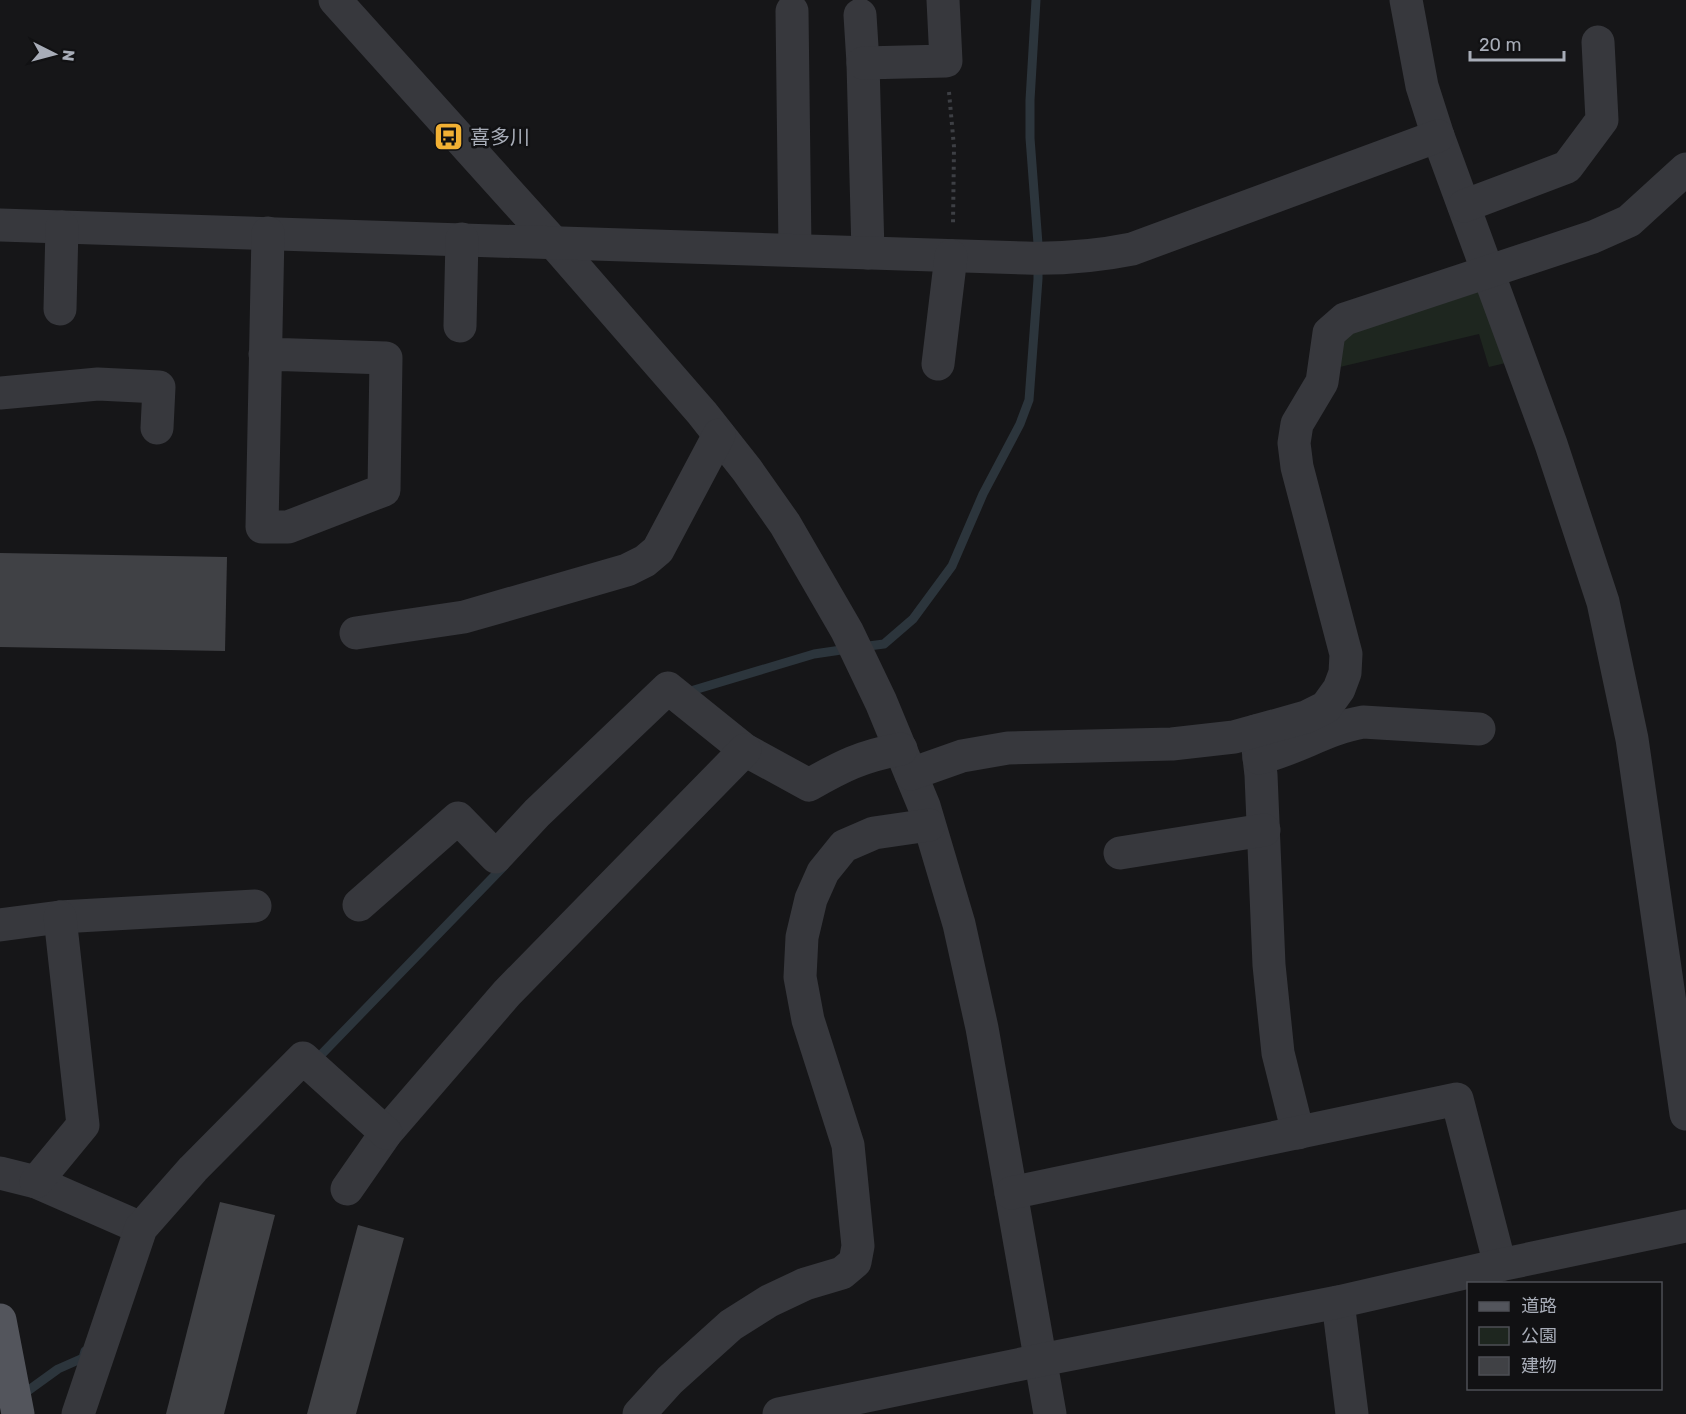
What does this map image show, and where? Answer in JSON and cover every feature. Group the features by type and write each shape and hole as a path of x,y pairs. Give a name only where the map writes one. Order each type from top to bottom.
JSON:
{"main road":[{"path":"0,1320 18,1414"}],"street":[{"path":"863,63 946,61 943,0"},
{"path":"1406,0 1422,86 1438,136 1551,444 1605,613 1632,739 1686,1114"},
{"path":"352,6 553,242 650,351 719,435 784,524 847,631 876,692 924,806 959,924 981,1028 1050,1414"},
{"path":"792,11 795,250"},
{"path":"860,15 868,253"},
{"path":"1464,206 1567,167 1602,120 1598,42"},
{"path":"0,225 1037,259 1100,255 1132,249 1438,136"},
{"path":"1315,726 1339,689 1345,673 1346,654 1297,467 1294,443 1297,424 1322,382 1329,333 1345,320 1593,237 1629,221 1686,169"},
{"path":"60,309 62,227"},
{"path":"266,354 386,358 384,490 288,527 262,527 268,233"},
{"path":"460,326 462,239"},
{"path":"938,364 951,256"},
{"path":"0,393 98,384 159,387 157,428"},
{"path":"356,633 464,617 627,570 645,561 658,550 719,435"},
{"path":"359,905 458,818 496,856 537,813 668,688 745,750 809,785 844,765 873,754 906,761 962,756 1008,748 1172,744 1234,737 1258,744 1315,726 1363,722 1479,729"},
{"path":"1258,744 1269,965 1278,1053 1298,1132"},
{"path":"347,1189 386,1133 507,993 745,750"},
{"path":"639,1414 670,1380 731,1325 769,1301 806,1284 842,1273 855,1262 858,1246 848,1145 808,1020 800,977 802,937 811,899 823,872 844,846 874,833 929,825"},
{"path":"1120,854 1264,830"},
{"path":"0,925 60,918 255,906"},
{"path":"36,1182 82,1125 60,918"},
{"path":"78,1414 141,1228 193,1169 303,1058 386,1133"},
{"path":"1011,1193 1457,1099 1500,1264"},
{"path":"0,1173 36,1182 141,1228"},
{"path":"779,1414 832,1409 1041,1360 1338,1302 1500,1264 1686,1226"},
{"path":"1338,1302 1352,1414"}],"path":[{"path":"946,61 954,147 951,256"}],"green space":[{"path":"1488,272 1518,360 1489,367 1479,334 1323,371 1329,333"}],"building":[{"path":"0,553 227,557 225,651 0,647"},
{"path":"220,1202 275,1215 224,1414 166,1414"},
{"path":"358,1225 404,1238 356,1414 307,1414"}],"waterway":[{"path":"861,647 884,644 913,619 952,566 983,494 1020,424 1029,400 1038,279 1038,244 1030,138 1036,0"},
{"path":"684,693 814,654 848,649"},
{"path":"315,1061 504,866"},
{"path":"22,1395 58,1369 83,1358 85,1351"}],"place":[{"name":"喜多川","path":"449,137"}]}
